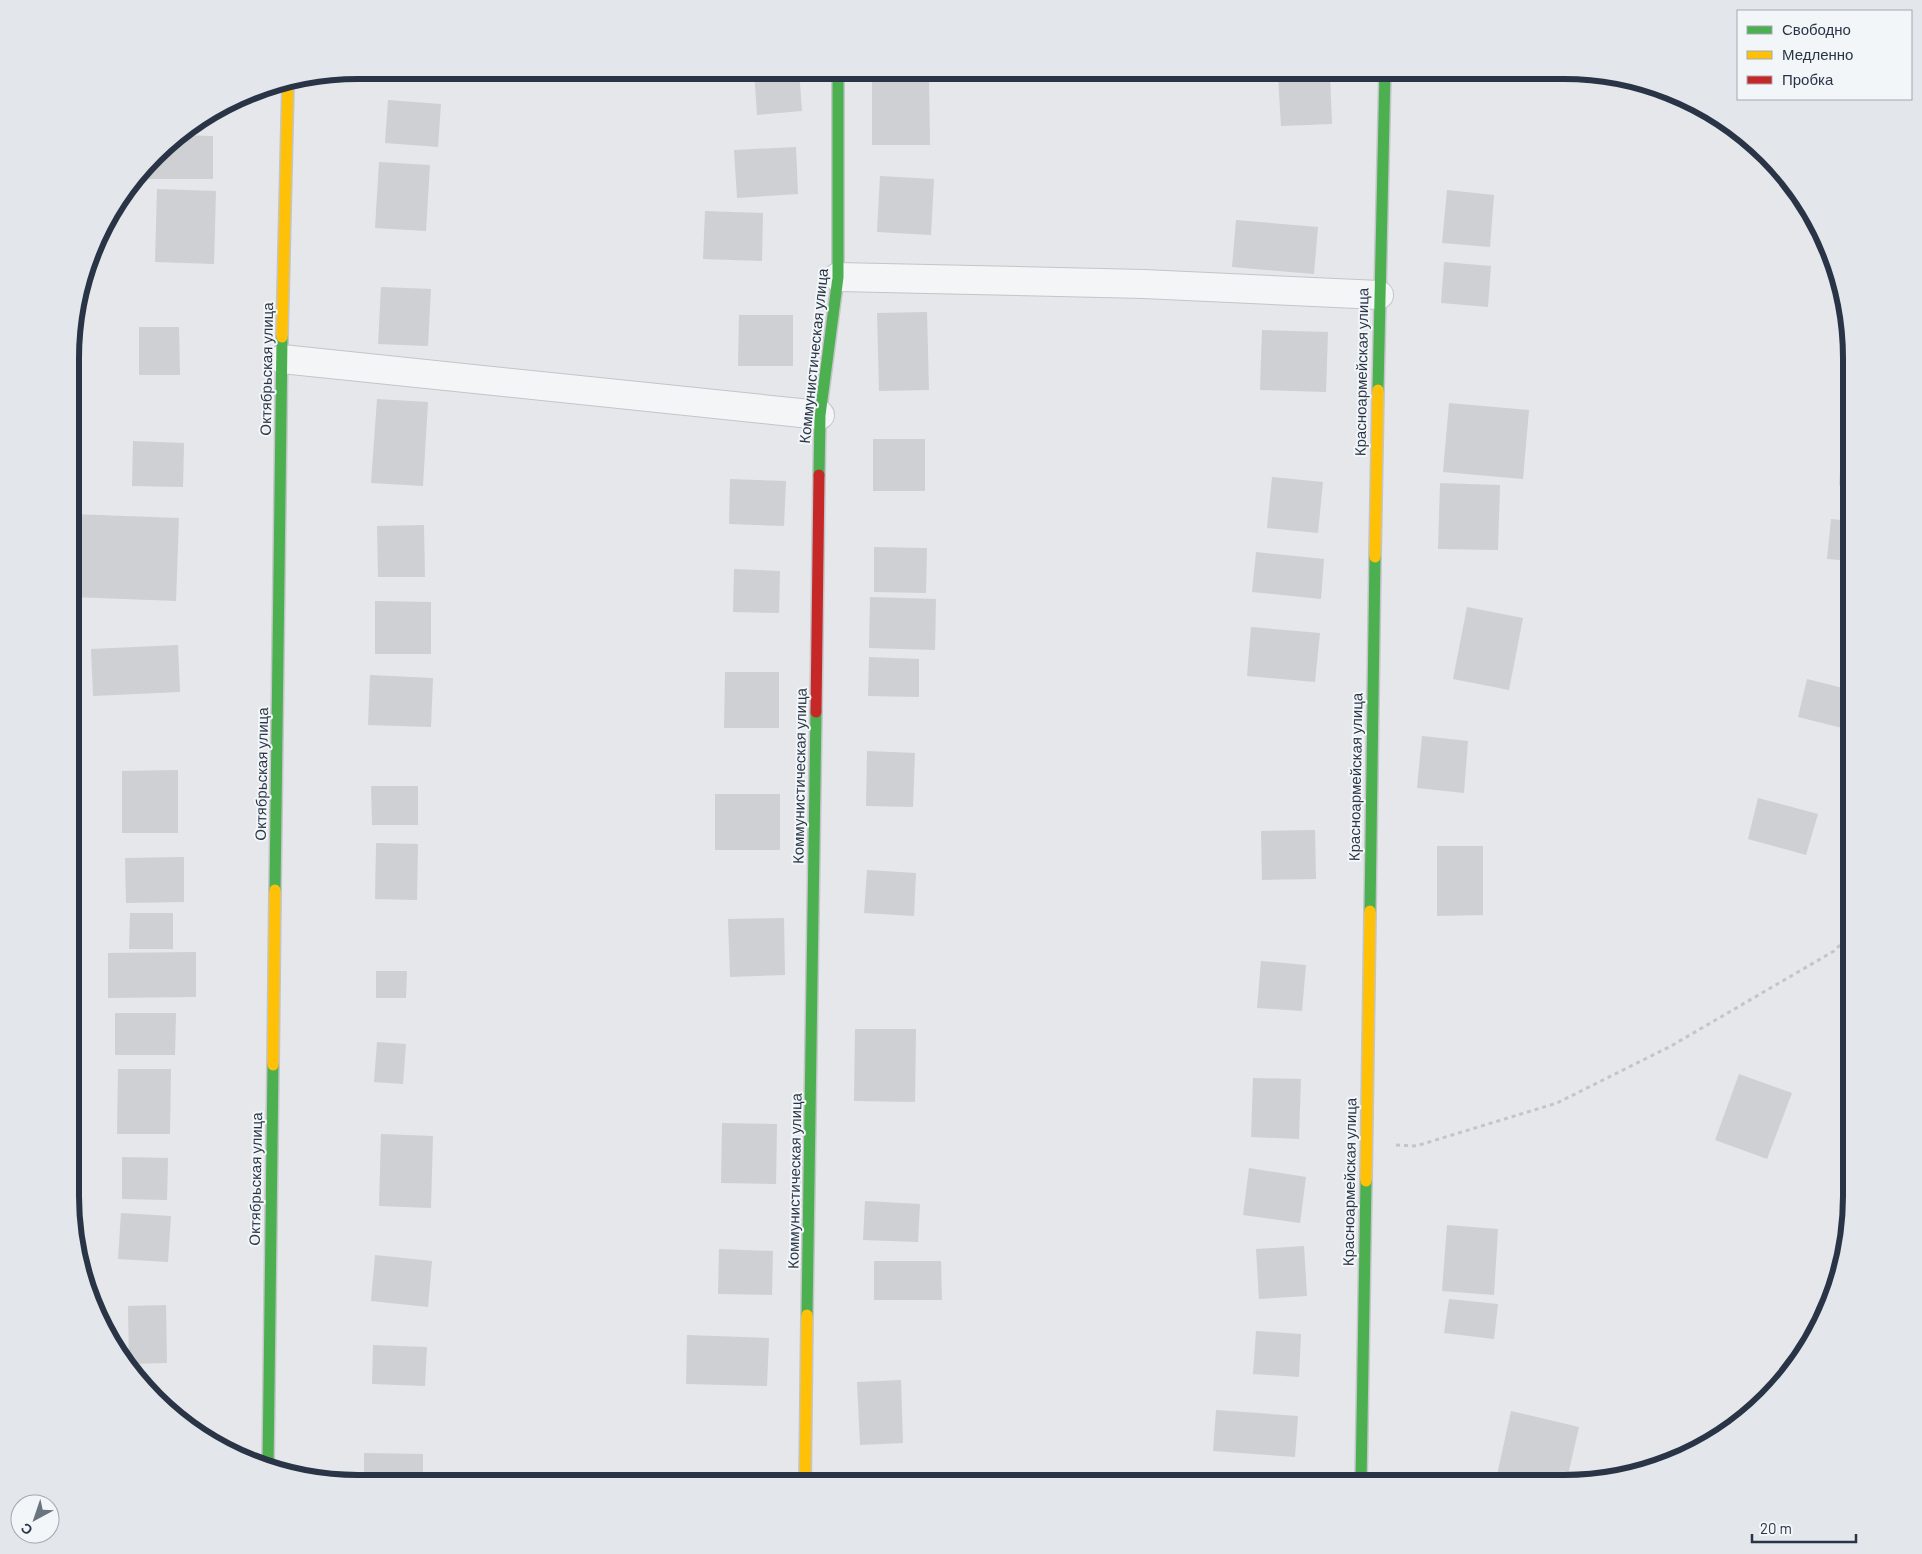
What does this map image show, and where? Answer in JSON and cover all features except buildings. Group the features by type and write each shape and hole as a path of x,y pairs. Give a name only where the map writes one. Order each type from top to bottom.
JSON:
{"street":[{"name":"Коммунистическая улица","path":"806,1475 820,415 838,278 838,79"},
{"name":"Красноармейская улица","path":"1361,1475 1378,295 1385,79"},
{"name":"Октябрьская улица","path":"268,1460 282,359 288,88"},
{"path":"838,278 1144,284 1378,295"},
{"path":"282,359 820,415"}],"path":[{"path":"1366,1144 1416,1146 1557,1103 1671,1046 1834,951 1843,942"}],"traffic: fast":[{"path":"819,475 820,415 838,277 838,79"},
{"path":"1378,390 1385,79"},
{"path":"275,890 282,337"},
{"path":"1370,911 1375,557"},
{"path":"807,1315 816,712"},
{"path":"268,1460 273,1065"},
{"path":"1361,1475 1366,1181"}],"traffic: slow":[{"path":"282,337 288,88"},
{"path":"1375,557 1378,390"},
{"path":"273,1065 275,890"},
{"path":"1366,1181 1370,911"},
{"path":"805,1475 807,1315"}],"traffic: jam":[{"path":"816,712 819,475"}]}
